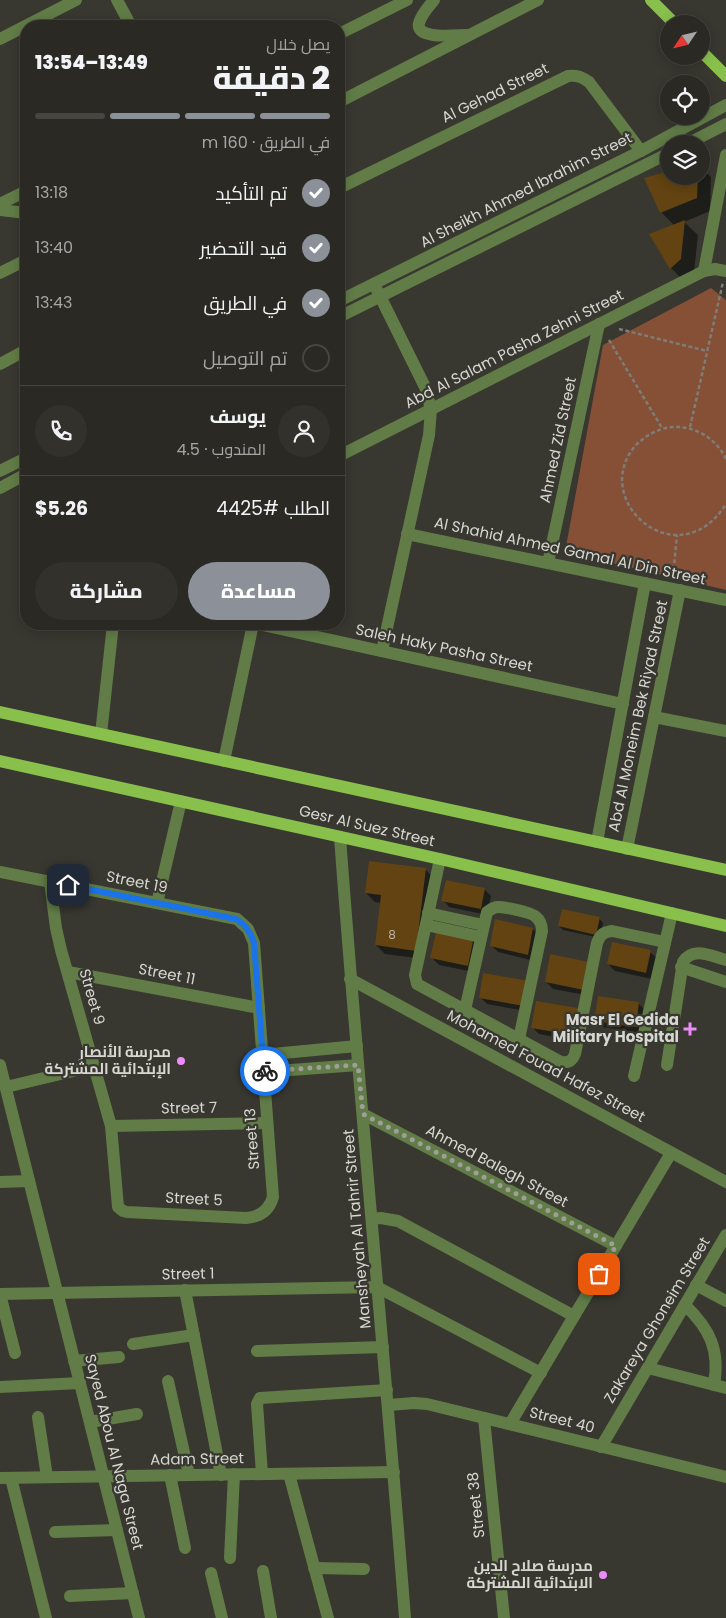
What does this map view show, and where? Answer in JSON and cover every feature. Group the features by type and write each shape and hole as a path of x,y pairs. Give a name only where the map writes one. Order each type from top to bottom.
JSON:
{"main road":[{"path":"654,2 666,15"},
{"path":"710,60 726,76"},
{"path":"0,712 627,848 723,871"},
{"name":"Gesr Al Suez Street","path":"0,761 672,913 723,922"}],"street":[{"path":"37,20 76,0"},
{"path":"116,0 128,20"},
{"path":"345,31 407,0"},
{"path":"434,0 419,21 421,31 428,35 469,35"},
{"path":"345,99 532,2"},
{"path":"0,39 20,29"},
{"name":"Al Gehad Street","path":"345,185 568,76 576,75 583,77 589,82 641,150"},
{"name":"Al Sheikh Ahmed Ibrahim Street","path":"345,298 641,150 726,105"},
{"path":"705,135 726,124"},
{"path":"726,155 704,271 715,269 726,271"},
{"name":"Al Sheikh Ahmed Ibrahim Street","path":"345,314 660,157"},
{"path":"0,204 20,194"},
{"path":"0,210 20,212"},
{"path":"2,271 20,262"},
{"name":"Abd Al Salam Pasha Zehni Street","path":"345,453 704,271"},
{"path":"374,284 426,387 431,410 429,435 382,651"},
{"name":"Ahmed Zid Street","path":"548,563 599,324"},
{"path":"0,364 20,353"},
{"path":"0,471 20,461"},
{"path":"0,488 20,477"},
{"name":"Al Shahid Ahmed Gamal Al Din Street","path":"407,534 726,600"},
{"name":"Abd Al Moneim Bek Riyad Street","path":"597,842 645,583"},
{"name":"Abd Al Moneim Bek Riyad Street","path":"627,848 654,717 676,590"},
{"path":"101,734 112,630"},
{"path":"224,761 252,630"},
{"name":"Saleh Haky Pasha Street","path":"286,630 623,704"},
{"path":"654,717 726,730"},
{"path":"157,903 181,801"},
{"name":"Mansheyah Al Tahrir Street","path":"340,837 350,979 387,1390 405,1618"},
{"path":"440,859 415,975 417,984 560,1062 567,1063 572,1060 600,936 612,930 665,942"},
{"name":"Street 19","path":"0,872 236,919 248,929 254,943"},
{"name":"Street 9","path":"50,882 56,928 111,1126 116,1204 120,1209"},
{"path":"465,1010 487,912 492,908 498,907 533,914 542,924 542,931 518,1039"},
{"path":"634,1076 672,913"},
{"path":"427,919 482,931"},
{"name":"Street 13","path":"254,943 273,1197 266,1210"},
{"path":"667,1065 681,967 686,957 696,952 726,960"},
{"path":"681,967 725,979"},
{"name":"Street 11","path":"68,972 259,1008"},
{"name":"Mohamed Fouad Hafez Street","path":"350,979 726,1182"},
{"path":"262,1055 357,1046"},
{"path":"264,1072 358,1065"},
{"path":"6,1087 94,1066"},
{"name":"Sayed Abou Al Naga Street","path":"0,1067 139,1618"},
{"name":"Ahmed Balegh Street","path":"363,1114 616,1246"},
{"name":"Street 7","path":"111,1126 268,1123"},
{"path":"510,1424 671,1153"},
{"path":"0,1182 29,1181"},
{"name":"Street 5","path":"120,1209 127,1212 246,1218 253,1217 266,1210"},
{"path":"372,1219 381,1218 398,1221 574,1316"},
{"name":"Zakareya Ghoneim Street","path":"601,1447 726,1235"},
{"path":"696,1285 726,1301"},
{"path":"377,1287 541,1373"},
{"name":"Street 1","path":"0,1294 377,1287"},
{"path":"185,1290 221,1475"},
{"path":"0,1294 15,1353"},
{"path":"648,1368 720,1386 716,1370 715,1351 709,1333 685,1305"},
{"path":"133,1344 194,1335"},
{"path":"256,1351 383,1347"},
{"path":"74,1361 119,1356"},
{"path":"168,1381 189,1475"},
{"path":"0,1387 80,1383"},
{"path":"262,1474 257,1404 260,1398 387,1390"},
{"name":"Street 40","path":"388,1405 427,1404 726,1477"},
{"path":"90,1422 137,1414"},
{"path":"38,1417 47,1477"},
{"name":"Street 38","path":"484,1418 504,1618"},
{"name":"Adam Street","path":"6,1478 394,1472"},
{"path":"230,1558 234,1474"},
{"path":"289,1474 328,1618"},
{"path":"170,1476 186,1548"},
{"path":"6,1478 46,1618"},
{"path":"55,1532 117,1530"},
{"path":"314,1568 364,1569"},
{"path":"264,1571 271,1618"},
{"path":"211,1573 222,1618"},
{"path":"70,1596 132,1593"}],"path":[{"path":"690,428 726,271"},
{"path":"599,324 707,352"},
{"path":"599,324 662,428"},
{"path":"726,459 716,444 704,434 690,428 676,426 662,428 644,437 631,451 624,469 623,488 629,507 641,522 658,532 677,536 692,533 707,526 718,516 726,504"},
{"path":"676,590 677,536"}],"shaded area":[{"path":"711,288 726,300 726,590 565,552 603,345"}],"building":[{"path":"660,174 660,185 698,185 697,198 660,213 644,178"},
{"path":"685,220 681,259 670,269 649,234"},
{"path":"369,861 426,868 416,951 375,945 381,895 365,893"},
{"path":"446,880 485,888 481,909 441,901"},
{"path":"562,909 600,917 596,935 558,926"},
{"path":"495,919 533,928 528,955 490,946"},
{"path":"437,928 474,936 468,966 430,958"},
{"path":"612,942 651,950 646,973 607,964"},
{"path":"550,954 589,962 584,990 545,982"},
{"path":"483,973 529,981 524,1006 479,998"},
{"path":"598,996 639,1002 636,1027 594,1021"},
{"path":"536,1001 578,1008 573,1035 531,1028"}],"way so far":[{"path":"265,1071 358,1065 363,1114 616,1246 599,1274"}],"place":[{"name":"Masr El Gedida Military Hospital","path":"690,1029"},
{"name":"مدرسة الأنصار الإبتدائية المشتركة","path":"181,1061"},
{"name":"مدرسة صلاح الدين الابتدائية المشتركة","path":"603,1575"}],"route":[{"path":"68,885 236,919 243,923 252,936 254,943 265,1071"}]}
